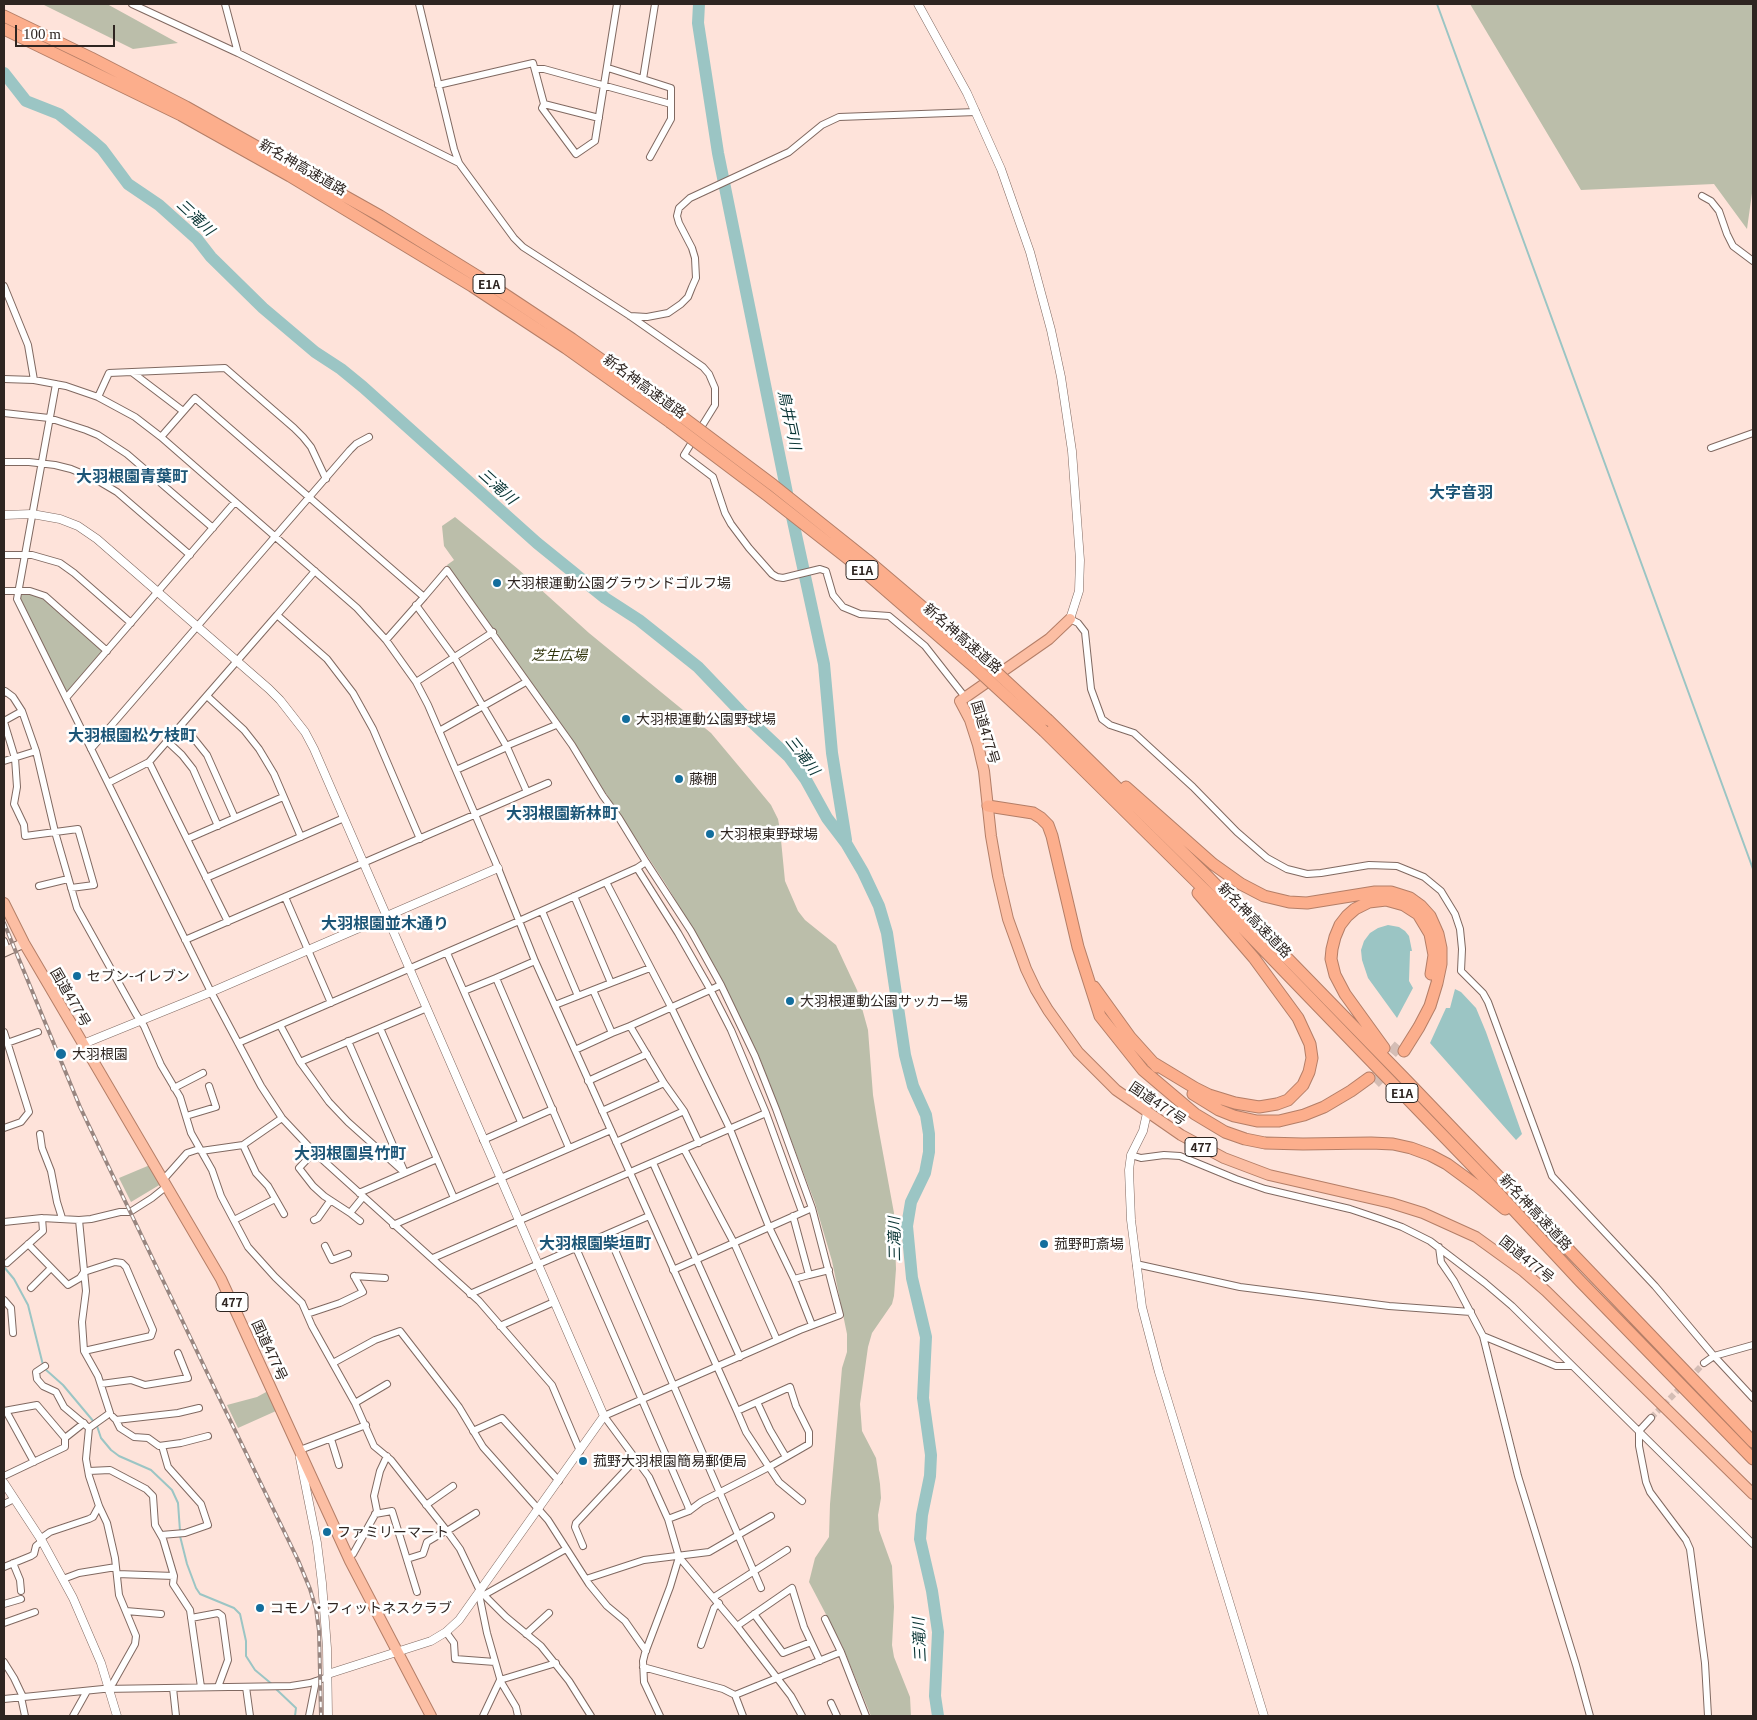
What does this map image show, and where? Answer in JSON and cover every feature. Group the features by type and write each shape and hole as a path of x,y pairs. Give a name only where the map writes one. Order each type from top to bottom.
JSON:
{"highway":[{"name":"新名神高速道路","path":"4,16 186,106 472,286 673,417 767,495 865,572 970,664 1046,726 1389,1079 1580,1281 1753,1459"},
{"name":"新名神高速道路","path":"4,29 292,171"},
{"name":"国道477号","path":"1070,619 1049,639 960,701 970,720 978,744 991,836 1008,919 1026,969 1036,990 1063,1031 1098,1073 1116,1090 1147,1113 1200,1147 1269,1175 1399,1206 1447,1223 1476,1237 1523,1271 1546,1292 1753,1494"},
{"name":"新名神高速道路","path":"1046,726 1059,731 1207,876 1408,1082 1753,1442"},
{"path":"1059,731 1128,788 1213,864 1254,892 1279,900 1307,904 1370,893 1391,892 1404,896 1421,906 1434,922 1441,948 1441,964 1430,1006 1419,1028 1401,1048 1429,984 1433,965 1432,940 1423,920 1414,910 1398,902 1374,901 1355,909 1340,926 1333,943 1332,964 1337,981 1344,994 1408,1082"},
{"path":"988,806 1033,813 1048,825 1078,947 1100,1016 1194,1114 1221,1130 1245,1139 1265,1143 1360,1142 1388,1144 1411,1148 1438,1159 1465,1176 1506,1210 1580,1281"},
{"path":"1148,1066 1209,1095 1235,1103 1258,1107 1277,1104 1294,1095 1307,1079 1312,1058 1310,1044 1304,1029 1278,989 1154,839"},
{"name":"国道477号","path":"4,903 24,943 221,1279 348,1557 431,1716"},
{"path":"1148,1066 1181,1096 1219,1118 1243,1127 1266,1130 1290,1127 1316,1119 1346,1104 1372,1080"}],"main road":[{"path":"6,951 24,943"}],"street":[{"path":"132,4 238,53 459,163"},
{"path":"225,4 238,53"},
{"path":"418,4 459,163 514,238 523,247 630,316 703,367 709,374 715,388 715,405 684,455 714,477 725,512 748,548 772,574 783,578 820,570 826,571 833,595 843,607 860,614 889,616 925,646 965,697"},
{"path":"438,84 533,63 544,104 542,108 576,154 595,141 617,4"},
{"path":"643,79 655,4"},
{"path":"918,4 976,112 1001,169 1030,252 1051,330 1061,377 1072,451 1080,560 1079,591 1070,619 1078,623 1085,632 1092,689 1102,719 1110,725 1134,733 1266,858 1286,869 1307,874 1369,865 1391,865 1417,873 1441,891 1455,914 1460,929 1462,948 1460,971 1483,993 1488,1002 1552,1176 1655,1286 1714,1356 1753,1398"},
{"path":"608,68 671,88 671,119 650,157"},
{"path":"535,69 544,69 671,104"},
{"path":"544,104 598,118"},
{"path":"630,316 647,317 668,313 688,296 696,278 696,258 677,216 679,208 684,203 705,190 789,152 822,125 839,117 976,112"},
{"path":"1702,196 1711,201 1719,211 1733,246 1753,261"},
{"path":"4,286 28,345 34,380"},
{"path":"98,397 109,374 225,368 303,437 311,447 326,479"},
{"path":"133,373 183,411"},
{"path":"4,379 34,380 56,384 98,397 136,417 357,608 386,640 416,682 498,868 534,961 746,1432 779,1482 802,1501"},
{"path":"56,384 17,599 211,992 261,1086 282,1118 314,1152 479,1301 552,1385 580,1451"},
{"path":"161,437 194,398 424,597"},
{"path":"4,413 49,418 86,430 122,450 213,528"},
{"path":"1712,448 1753,433"},
{"path":"91,749 350,450 356,444 369,437"},
{"path":"4,462 42,463 71,469 105,484 117,492 190,555"},
{"path":"66,698 236,502"},
{"path":"4,515 32,514 60,519 88,532 280,700 305,732 604,1416 649,1477 668,1519 679,1557 719,1603 778,1678 802,1716"},
{"path":"4,555 25,554 54,560 66,567 131,623"},
{"path":"4,1699 87,1691 111,1686 201,1688 301,1685 430,1641 446,1632 459,1620 481,1593 604,1416 840,1315 812,1208 783,1127 762,1074 721,985 691,931 572,745 447,570 386,640"},
{"path":"108,783 150,762 315,571"},
{"path":"4,591 30,590 45,596 107,651"},
{"path":"416,606 454,657 507,747 527,792"},
{"path":"277,615 327,659 353,693 374,729 420,838"},
{"path":"416,682 493,632"},
{"path":"439,731 526,682"},
{"path":"4,692 5,690 12,697 22,711 36,751 55,832 80,915 144,1026 158,1059 180,1097 191,1133 212,1170 221,1196 252,1252 275,1278 300,1300 312,1326 355,1403 374,1446 387,1456 460,1549 481,1593 487,1633 500,1680 516,1707 518,1716"},
{"path":"207,696 252,738 266,758 301,836"},
{"path":"22,711 4,721 15,758 17,787 14,804 24,825 25,836 78,829 94,885 71,888"},
{"path":"456,770 556,724"},
{"path":"180,726 207,755 235,818"},
{"path":"167,741 193,769 218,826"},
{"path":"4,761 36,751"},
{"path":"150,762 228,922"},
{"path":"186,940 548,783"},
{"path":"187,839 283,797"},
{"path":"206,878 344,818"},
{"path":"238,1043 542,911 637,868 646,862"},
{"path":"83,1044 211,992 498,868"},
{"path":"637,868 678,932 710,989 743,1057 766,1113 802,1212"},
{"path":"39,886 68,879"},
{"path":"606,882 671,1007 730,1129 769,1227 794,1279 812,1326"},
{"path":"574,896 611,983"},
{"path":"285,897 331,1003"},
{"path":"542,911 578,996"},
{"path":"4,941 6,951"},
{"path":"447,952 521,1122"},
{"path":"464,992 534,961"},
{"path":"554,1005 650,968"},
{"path":"496,978 570,1148"},
{"path":"575,1050 721,985"},
{"path":"593,990 612,1033"},
{"path":"300,1062 427,1008"},
{"path":"280,1025 300,1062 329,1102 348,1122 405,1173"},
{"path":"630,1026 664,1083 684,1111 699,1143"},
{"path":"380,1028 454,1198"},
{"path":"4,1032 29,1112 21,1122 4,1128"},
{"path":"7,1043 38,1032"},
{"path":"348,1041 405,1173"},
{"path":"588,1080 647,1054"},
{"path":"174,1088 203,1073"},
{"path":"602,1111 664,1083"},
{"path":"186,1116 216,1107 209,1086"},
{"path":"483,1140 553,1109"},
{"path":"616,1142 684,1111"},
{"path":"433,1258 766,1113"},
{"path":"1147,1113 1143,1132 1131,1155 1129,1170 1136,1264 1142,1306 1151,1342 1264,1716"},
{"path":"4,1222 42,1218 79,1220 120,1212 130,1212 152,1198 187,1153 242,1145 282,1118"},
{"path":"393,1225 611,1130"},
{"path":"40,1134 42,1148 51,1171 62,1218"},
{"path":"242,1145 259,1177 268,1186 284,1214"},
{"path":"684,1149 734,1243 778,1340"},
{"path":"314,1152 299,1168 313,1186 330,1201 360,1221"},
{"path":"1131,1155 1141,1158 1164,1155 1180,1156 1236,1180 1265,1189 1350,1209 1388,1221 1416,1233 1439,1247 1497,1293 1753,1544"},
{"path":"350,1213 361,1195 437,1159"},
{"path":"653,1163 740,1357"},
{"path":"234,1220 275,1199"},
{"path":"314,1220 318,1218 330,1201"},
{"path":"673,1270 812,1208"},
{"path":"470,1294 649,1216"},
{"path":"793,1216 809,1275"},
{"path":"7,1263 43,1231 42,1218"},
{"path":"79,1220 86,1291 82,1322 84,1351 101,1384 110,1413 120,1428 134,1437 148,1438 159,1446 208,1436"},
{"path":"608,1234 761,1588"},
{"path":"28,1244 68,1285 80,1278 84,1272 115,1262 122,1263 129,1274 153,1330 151,1336 84,1351"},
{"path":"324,1246 332,1260 348,1254"},
{"path":"1439,1247 1442,1262 1483,1336 1518,1476 1574,1656 1590,1716"},
{"path":"576,1248 689,1511"},
{"path":"1136,1264 1240,1287 1389,1306 1471,1312"},
{"path":"32,1288 51,1268"},
{"path":"794,1279 829,1270"},
{"path":"307,1314 340,1303 363,1292 354,1276 385,1278"},
{"path":"4,1300 11,1308 13,1333"},
{"path":"500,1326 554,1302"},
{"path":"333,1363 375,1340 400,1331 459,1407 483,1447 548,1520 586,1579 607,1606 629,1626 646,1651"},
{"path":"1483,1336 1556,1366 1571,1366"},
{"path":"1704,1363 1714,1356 1753,1345"},
{"path":"101,1384 130,1380 145,1385 188,1378 178,1353"},
{"path":"43,1367 36,1372 36,1379 43,1386 56,1392 64,1407 88,1426"},
{"path":"355,1403 387,1384"},
{"path":"668,1519 689,1511 701,1502 721,1493 809,1444 809,1432 796,1406 790,1387 737,1411"},
{"path":"757,1402 770,1430 786,1457"},
{"path":"4,1476 34,1462 65,1447 65,1438 37,1405 5,1411 34,1462"},
{"path":"116,1420 178,1413 200,1408"},
{"path":"65,1438 99,1421 110,1413"},
{"path":"472,1431 502,1418 559,1481"},
{"path":"1651,1418 1639,1431 1639,1446 1648,1487 1652,1496 1686,1540 1690,1549 1705,1663 1708,1716"},
{"path":"88,1426 86,1459 99,1506 107,1523 117,1571 119,1595 134,1628 136,1640 111,1686"},
{"path":"328,1716 326,1626 322,1583 314,1524 300,1450 366,1426"},
{"path":"331,1439 339,1465"},
{"path":"161,1535 185,1533 208,1525 201,1504 168,1467 162,1446"},
{"path":"348,1557 353,1554 377,1511 374,1496 380,1471 387,1456"},
{"path":"583,1546 575,1527 576,1523 636,1459"},
{"path":"89,1471 110,1470 150,1492 153,1496 155,1525 161,1535 174,1576 173,1584 190,1610 201,1688"},
{"path":"4,1483 41,1540 63,1579 111,1686 117,1716"},
{"path":"426,1505 453,1486"},
{"path":"4,1504 14,1499"},
{"path":"4,1567 34,1554 36,1546 50,1532 89,1520 93,1517 99,1506"},
{"path":"375,1514 392,1511 417,1592"},
{"path":"407,1560 423,1554 428,1542 476,1513"},
{"path":"586,1579 644,1560 709,1552 771,1516"},
{"path":"481,1593 566,1549"},
{"path":"714,1597 787,1550"},
{"path":"660,1716 644,1682 643,1667 646,1651 679,1557"},
{"path":"13,1564 20,1580 21,1591"},
{"path":"63,1579 79,1573 117,1571 174,1576"},
{"path":"737,1626 792,1588 804,1627 820,1660"},
{"path":"481,1593 541,1646 556,1663 591,1716"},
{"path":"4,1604 21,1599"},
{"path":"701,1645 714,1608 719,1603"},
{"path":"126,1611 160,1614"},
{"path":"4,1622 35,1612"},
{"path":"526,1634 549,1613"},
{"path":"191,1618 218,1614 222,1616 228,1660 218,1687"},
{"path":"754,1614 783,1653 811,1642"},
{"path":"826,1619 866,1716"},
{"path":"446,1632 454,1643 455,1659 495,1662"},
{"path":"735,1695 841,1652"},
{"path":"4,1662 14,1678 22,1697 25,1716"},
{"path":"483,1716 500,1680 556,1663"},
{"path":"643,1667 723,1689 735,1695 744,1716"},
{"path":"309,1716 316,1681"},
{"path":"246,1687 250,1716"},
{"path":"173,1688 176,1716"},
{"path":"73,1716 87,1691"},
{"path":"831,1703 838,1716"}],"green space":[{"path":"42,4 107,4 178,43 133,49"},
{"path":"1470,4 1753,4 1753,186 1747,229 1714,184 1581,190"},
{"name":"芝生広場","path":"455,517 518,569 589,633 711,733 771,805 778,819 785,881 798,911 805,920 836,945 857,990 868,1030 873,1095 894,1213 896,1269 892,1304 872,1333 868,1347 860,1404 862,1431 876,1458 881,1498 878,1515 879,1530 892,1566 894,1607 892,1645 894,1657 910,1697 911,1716 871,1716 842,1645 809,1582 815,1558 829,1537 830,1504 842,1368 847,1352 847,1334 832,1261 815,1203 759,1056 714,965 667,886 584,760 447,565 454,560 444,546 442,526"},
{"path":"22,594 40,597 49,603 102,649 101,653 68,691 65,690 20,599"},
{"path":"150,1165 161,1184 131,1202 119,1178"},
{"path":"268,1391 276,1411 238,1428 227,1405 257,1397"}],"water":[{"path":"1388,925 1399,927 1405,931 1409,936 1412,951 1410,951 1409,981 1413,988 1397,1018 1368,978 1361,950 1364,941 1370,933"},
{"path":"1455,989 1461,992 1476,1008 1486,1032 1522,1134 1516,1140 1430,1043 1446,1008 1450,1008"}],"waterway":[{"name":"鳥井戸川","path":"699,4 698,23 718,153 788,498 824,664 832,753 846,840"},
{"path":"1437,4 1753,869"},
{"name":"三滝川","path":"4,73 26,101 59,114 102,149 128,184 159,205 197,239 211,257 263,308 315,352 341,369 363,387 537,543 605,598 639,620 698,667 740,711 789,757 806,780 827,818 846,843 863,872 879,906 887,933 905,1055 913,1086 926,1115 929,1134 929,1152 925,1173 911,1202 907,1226 912,1278 926,1337 923,1398 931,1455 930,1476 922,1515 920,1539 932,1591 938,1632 935,1696 938,1716"},
{"path":"4,1267 14,1279 28,1305 43,1365"},
{"path":"45,1369 63,1385 94,1422"},
{"path":"97,1426 101,1438 111,1450 119,1456 151,1470 172,1490 178,1503 180,1531"},
{"path":"180,1536 187,1564 196,1588 200,1594 234,1608 240,1614 246,1641 246,1656 255,1670 273,1685"},
{"path":"276,1689 296,1708 295,1716"}],"tunnel":[{"path":"1381,1066 1399,1045"},
{"path":"1375,1083 1390,1068"},
{"path":"1690,1378 1704,1363"},
{"path":"1651,1418 1683,1385"}],"railway":[{"path":"4,923 80,1107 298,1560 310,1589 316,1609 319,1631 321,1716"}],"place":[{"name":"大羽根運動公園グラウンドゴルフ場","path":"497,583"},
{"name":"大羽根運動公園野球場","path":"626,719"},
{"name":"藤棚","path":"679,779"},
{"name":"大羽根東野球場","path":"710,834"},
{"name":"セブン-イレブン","path":"77,976"},
{"name":"大羽根運動公園サッカー場","path":"790,1001"},
{"name":"大羽根園","path":"61,1054"},
{"name":"菰野町斎場","path":"1044,1244"},
{"name":"菰野大羽根園簡易郵便局","path":"583,1461"},
{"name":"ファミリーマート","path":"327,1532"},
{"name":"コモノ・フィットネスクラブ","path":"260,1608"}],"district":[{"name":"大羽根園青葉町","path":"132,476"},
{"name":"大字音羽","path":"1461,492"},
{"name":"大羽根園松ケ枝町","path":"132,735"},
{"name":"大羽根園新林町","path":"562,813"},
{"name":"大羽根園並木通り","path":"385,923"},
{"name":"大羽根園呉竹町","path":"350,1153"},
{"name":"大羽根園柴垣町","path":"595,1243"}]}
